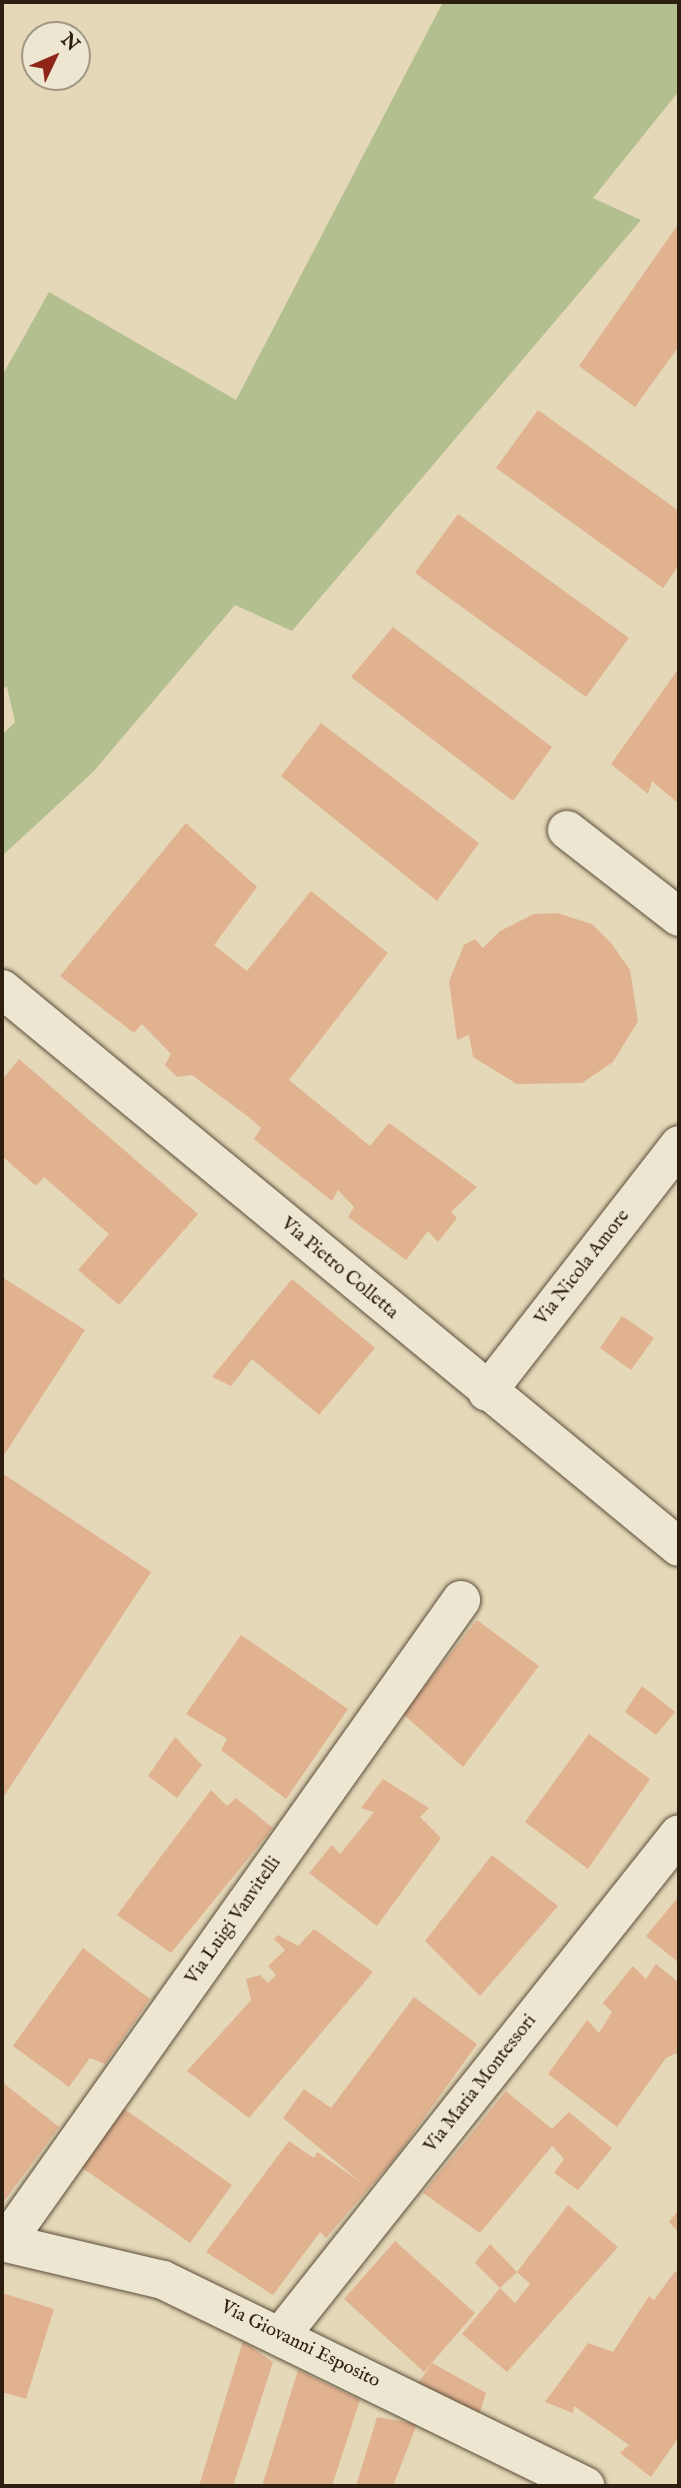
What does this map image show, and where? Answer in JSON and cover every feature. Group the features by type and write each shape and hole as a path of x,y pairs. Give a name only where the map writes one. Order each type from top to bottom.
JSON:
{"street":[{"path":"567,830 679,917"},
{"name":"Via Pietro Colletta","path":"2,989 487,1392 679,1547"},
{"name":"Via Nicola Amore","path":"487,1392 679,1145"},
{"name":"Via Luigi Vanvitelli","path":"4,2242 461,1600"},
{"name":"Via Maria Montessori","path":"282,2334 679,1834"},
{"name":"Via Giovanni Esposito","path":"4,2242 163,2280 282,2334 585,2486"}],"green space":[{"path":"443,2 679,2 679,91 593,198 641,220 292,631 235,605 93,772 2,856 2,735 15,722 7,687 2,688 2,376 49,292 236,400"}],"building":[{"path":"679,223 679,346 635,407 579,366"},
{"path":"538,410 679,511 679,565 663,588 496,468"},
{"path":"458,514 629,638 586,697 415,573"},
{"path":"393,627 552,747 513,801 351,677"},
{"path":"679,668 679,804 652,781 648,794 611,764"},
{"path":"321,723 479,843 437,901 281,776"},
{"path":"186,823 257,887 214,945 247,971 311,891 388,953 289,1080 370,1146 389,1123 477,1187 451,1212 457,1218 438,1242 428,1231 406,1260 348,1217 354,1207 338,1190 332,1201 254,1139 261,1128 250,1118 192,1075 177,1077 165,1065 171,1054 142,1024 134,1033 60,976"},
{"path":"557,913 592,924 611,943 630,970 638,1021 613,1062 582,1083 517,1084 473,1057 469,1035 457,1040 449,981 464,945 475,939 483,948 500,931 534,914"},
{"path":"19,1059 198,1214 119,1305 78,1270 109,1234 44,1177 36,1186 2,1156 2,1080"},
{"path":"2,1277 85,1330 2,1458"},
{"path":"292,1279 375,1348 319,1415 252,1359 231,1386 212,1377"},
{"path":"622,1316 654,1338 631,1370 600,1348"},
{"path":"2,1473 151,1572 2,1799"},
{"path":"477,1620 539,1666 463,1767 403,1714"},
{"path":"241,1635 348,1709 286,1799 221,1750 227,1739 186,1714"},
{"path":"642,1686 675,1712 656,1735 625,1712"},
{"path":"589,1734 650,1779 588,1869 525,1822"},
{"path":"175,1737 202,1765 177,1798 148,1776"},
{"path":"383,1779 429,1808 420,1817 441,1838 377,1926 309,1873 332,1845 340,1854 374,1812 361,1808"},
{"path":"211,1790 227,1806 236,1798 273,1828 171,1953 117,1915"},
{"path":"492,1855 558,1906 480,1996 425,1941"},
{"path":"679,1896 679,1963 646,1936"},
{"path":"314,1929 373,1972 249,2118 187,2071 251,2000 246,1979 260,1975 268,1983 276,1975 268,1966 285,1950 274,1939 278,1935 298,1946"},
{"path":"83,1948 150,1999 105,2064 90,2058 69,2087 13,2046"},
{"path":"656,1964 679,1983 679,2052 666,2058 617,2127 548,2074 587,2020 599,2033 612,2012 603,2003 633,1966 646,1979"},
{"path":"414,1997 477,2044 396,2157 326,2238 320,2232 273,2295 206,2252 289,2141 314,2158 317,2152 362,2183 283,2118 304,2089 331,2108"},
{"path":"2,2082 59,2127 2,2204"},
{"path":"506,2091 552,2129 569,2112 612,2148 578,2190 554,2173 564,2159 552,2146 480,2233 423,2193"},
{"path":"123,2108 232,2185 190,2243 81,2167"},
{"path":"568,2205 618,2247 507,2372 462,2334 500,2288 515,2303 530,2284 517,2272"},
{"path":"679,2209 679,2233 669,2222"},
{"path":"395,2241 475,2313 424,2372 344,2299"},
{"path":"490,2244 517,2272 500,2288 475,2263"},
{"path":"675,2271 679,2275 679,2437 651,2477 620,2453 629,2445 574,2406 573,2413 545,2402 588,2343 613,2352 649,2296 654,2300"},
{"path":"2,2293 54,2309 26,2399 2,2392"},
{"path":"243,2341 273,2362 233,2486 199,2486"},
{"path":"432,2363 486,2393 478,2418 415,2388"},
{"path":"298,2370 360,2400 332,2486 262,2486"},
{"path":"377,2417 417,2424 393,2486 356,2486"}]}
